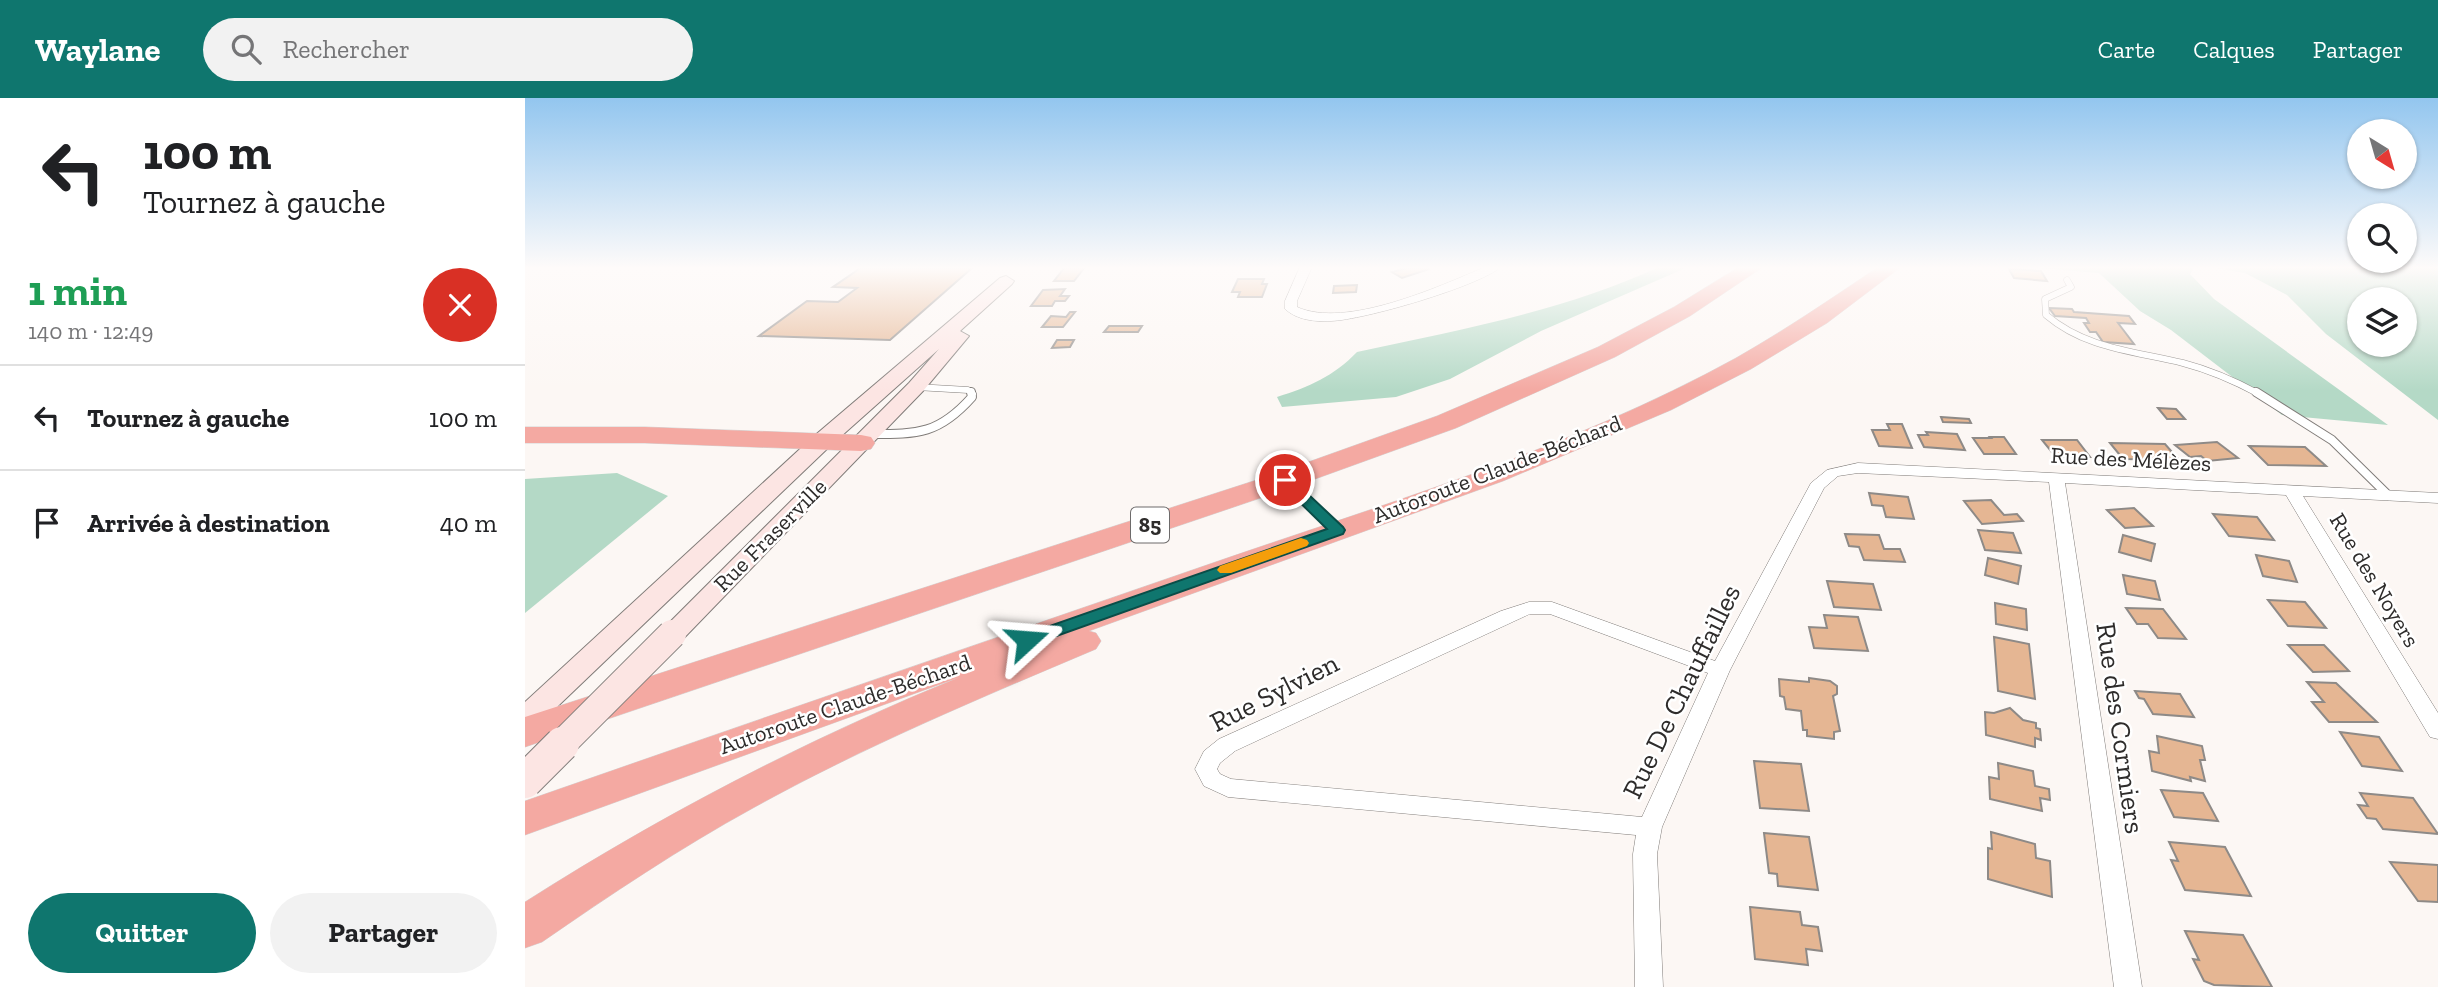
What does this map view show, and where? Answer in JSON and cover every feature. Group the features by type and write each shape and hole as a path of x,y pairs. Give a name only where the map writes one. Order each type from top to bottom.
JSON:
{"highway":[{"name":"85","path":"525,732 1285,480 1445,421 1567,369 1684,308"},
{"name":"Autoroute Claude-Béchard","path":"525,818 1337,530 1602,430 1757,355 1834,308"},
{"path":"525,927 698,818 770,779 867,733 956,693 1187,599 1459,495 1602,430"},
{"path":"532,436 645,435 821,442 865,439"},
{"path":"525,720 886,611"},
{"path":"525,824 743,740"}],"main road":[{"name":"Rue Fraserville","path":"525,720 821,442 974,308"},
{"name":"Rue Fraserville","path":"525,781 916,387 983,308"}],"street":[{"path":"1291,308 1297,314 1325,317 1373,308"},
{"name":"Rue des Mélèzes","path":"1823,478 1847,467 2438,498"},
{"name":"Rue De Chauffailles","path":"1649,987 1645,854 1650,827 1720,670 1823,478"},
{"name":"Rue des Cormiers","path":"2056,478 2128,987"},
{"name":"Rue des Noyers","path":"2291,491 2438,731"},
{"name":"Rue Sylvien","path":"1650,827 1228,788 1212,780 1206,769 1212,757 1227,745 1508,615 1529,608 1552,608 1565,612 1720,670"}],"lane":[{"path":"2046,308 2046,315 2054,324 2100,346 2159,356 2230,380 2334,441 2389,496"},
{"path":"865,439 939,429 973,393 968,390 916,387"},
{"path":"1285,480 1337,530"}],"green space":[{"path":"1544,308 1593,308 1541,331 1450,379 1396,397 1282,407 1277,397 1320,380 1357,352"},
{"path":"2137,308 2227,308 2388,425 2282,415 2171,330"},
{"path":"2300,308 2347,308 2347,350 2326,334"},
{"path":"2417,308 2438,308 2438,420 2356,357 2417,357"},
{"path":"617,473 668,496 525,613 525,479"}],"building":[{"path":"797,308 926,308 890,340 759,336"},
{"path":"2049,308 2129,316 2135,324 2118,323 2134,344 2103,342 2096,332 2090,332 2084,323 2089,323 2086,318 2055,316"},
{"path":"1070,312 1075,312 1063,327 1042,327 1051,316 1066,317"},
{"path":"1109,326 1142,326 1138,332 1104,332"},
{"path":"1057,340 1074,340 1070,347 1052,348"},
{"path":"2158,408 2176,409 2185,419 2167,419"},
{"path":"1941,417 1969,419 1971,423 1943,422"},
{"path":"1887,424 1902,424 1912,448 1879,446 1872,430 1890,430"},
{"path":"1926,432 1957,434 1965,450 1924,447 1918,435 1928,435"},
{"path":"2004,437 2016,454 1984,454 1973,438"},
{"path":"2042,440 2077,440 2090,457 2055,456"},
{"path":"2217,442 2238,458 2207,461 2201,456 2190,457 2175,445"},
{"path":"2110,443 2165,444 2179,460 2123,459"},
{"path":"2249,446 2305,447 2326,466 2268,465"},
{"path":"1869,493 1908,497 1914,519 1886,517 1883,506 1872,505"},
{"path":"1991,500 2004,515 2017,514 2023,521 1982,524 1964,501"},
{"path":"2134,508 2153,526 2125,528 2107,510"},
{"path":"2213,514 2257,517 2274,540 2229,536"},
{"path":"1978,530 2013,533 2021,553 1985,550"},
{"path":"1845,534 1879,535 1884,549 1900,549 1905,562 1864,560 1859,547 1849,546"},
{"path":"2123,535 2155,544 2151,561 2119,552"},
{"path":"2256,555 2289,561 2297,582 2263,576"},
{"path":"1988,558 2021,566 2018,584 1985,575"},
{"path":"2123,575 2155,581 2160,600 2127,594"},
{"path":"1827,581 1873,584 1881,610 1834,607"},
{"path":"2268,600 2305,602 2326,628 2288,626"},
{"path":"1995,603 2026,609 2027,630 1996,624"},
{"path":"2126,608 2163,609 2186,639 2158,638 2148,624 2137,624"},
{"path":"1824,615 1858,617 1868,651 1814,648 1809,627 1827,628"},
{"path":"1994,637 2029,644 2035,699 1998,691"},
{"path":"2288,645 2324,645 2349,671 2313,672"},
{"path":"1809,678 1830,681 1837,686 1837,694 1833,696 1840,731 1834,732 1834,739 1807,736 1807,730 1803,730 1801,711 1786,709 1784,697 1780,696 1779,679 1809,682"},
{"path":"2307,682 2336,683 2377,722 2329,722 2312,702 2324,702"},
{"path":"2135,691 2180,694 2194,717 2153,714 2144,699 2139,698"},
{"path":"2010,708 2023,720 2036,723 2036,728 2040,729 2041,740 2035,738 2035,747 1986,735 1985,712 1994,713"},
{"path":"2340,732 2379,737 2402,771 2362,766"},
{"path":"2157,736 2202,746 2205,760 2200,760 2205,781 2190,777 2191,781 2152,771 2149,751 2159,753"},
{"path":"1754,761 1801,764 1809,811 1760,808"},
{"path":"1998,763 2033,771 2035,786 2049,789 2050,800 2040,798 2042,811 1990,799 1989,777 1999,779"},
{"path":"2161,790 2203,793 2218,821 2174,817"},
{"path":"2360,793 2413,798 2438,834 2383,829 2376,819 2367,818 2358,805 2368,806"},
{"path":"1991,832 2035,844 2036,858 2050,861 2052,897 1988,879"},
{"path":"1764,833 1809,837 1818,890 1778,886 1777,874 1769,873"},
{"path":"2169,842 2225,847 2251,896 2185,890 2171,860 2178,861"},
{"path":"2390,862 2438,865 2438,902 2418,901"},
{"path":"1750,907 1800,912 1802,925 1818,927 1822,951 1806,949 1808,965 1755,959"},
{"path":"2185,931 2243,935 2272,987 2214,985 2204,981 2193,959 2199,960"}],"slow traffic":[{"path":"1226,570 1301,543"}],"route":[{"path":"1027,640 1337,530 1285,480"}]}
